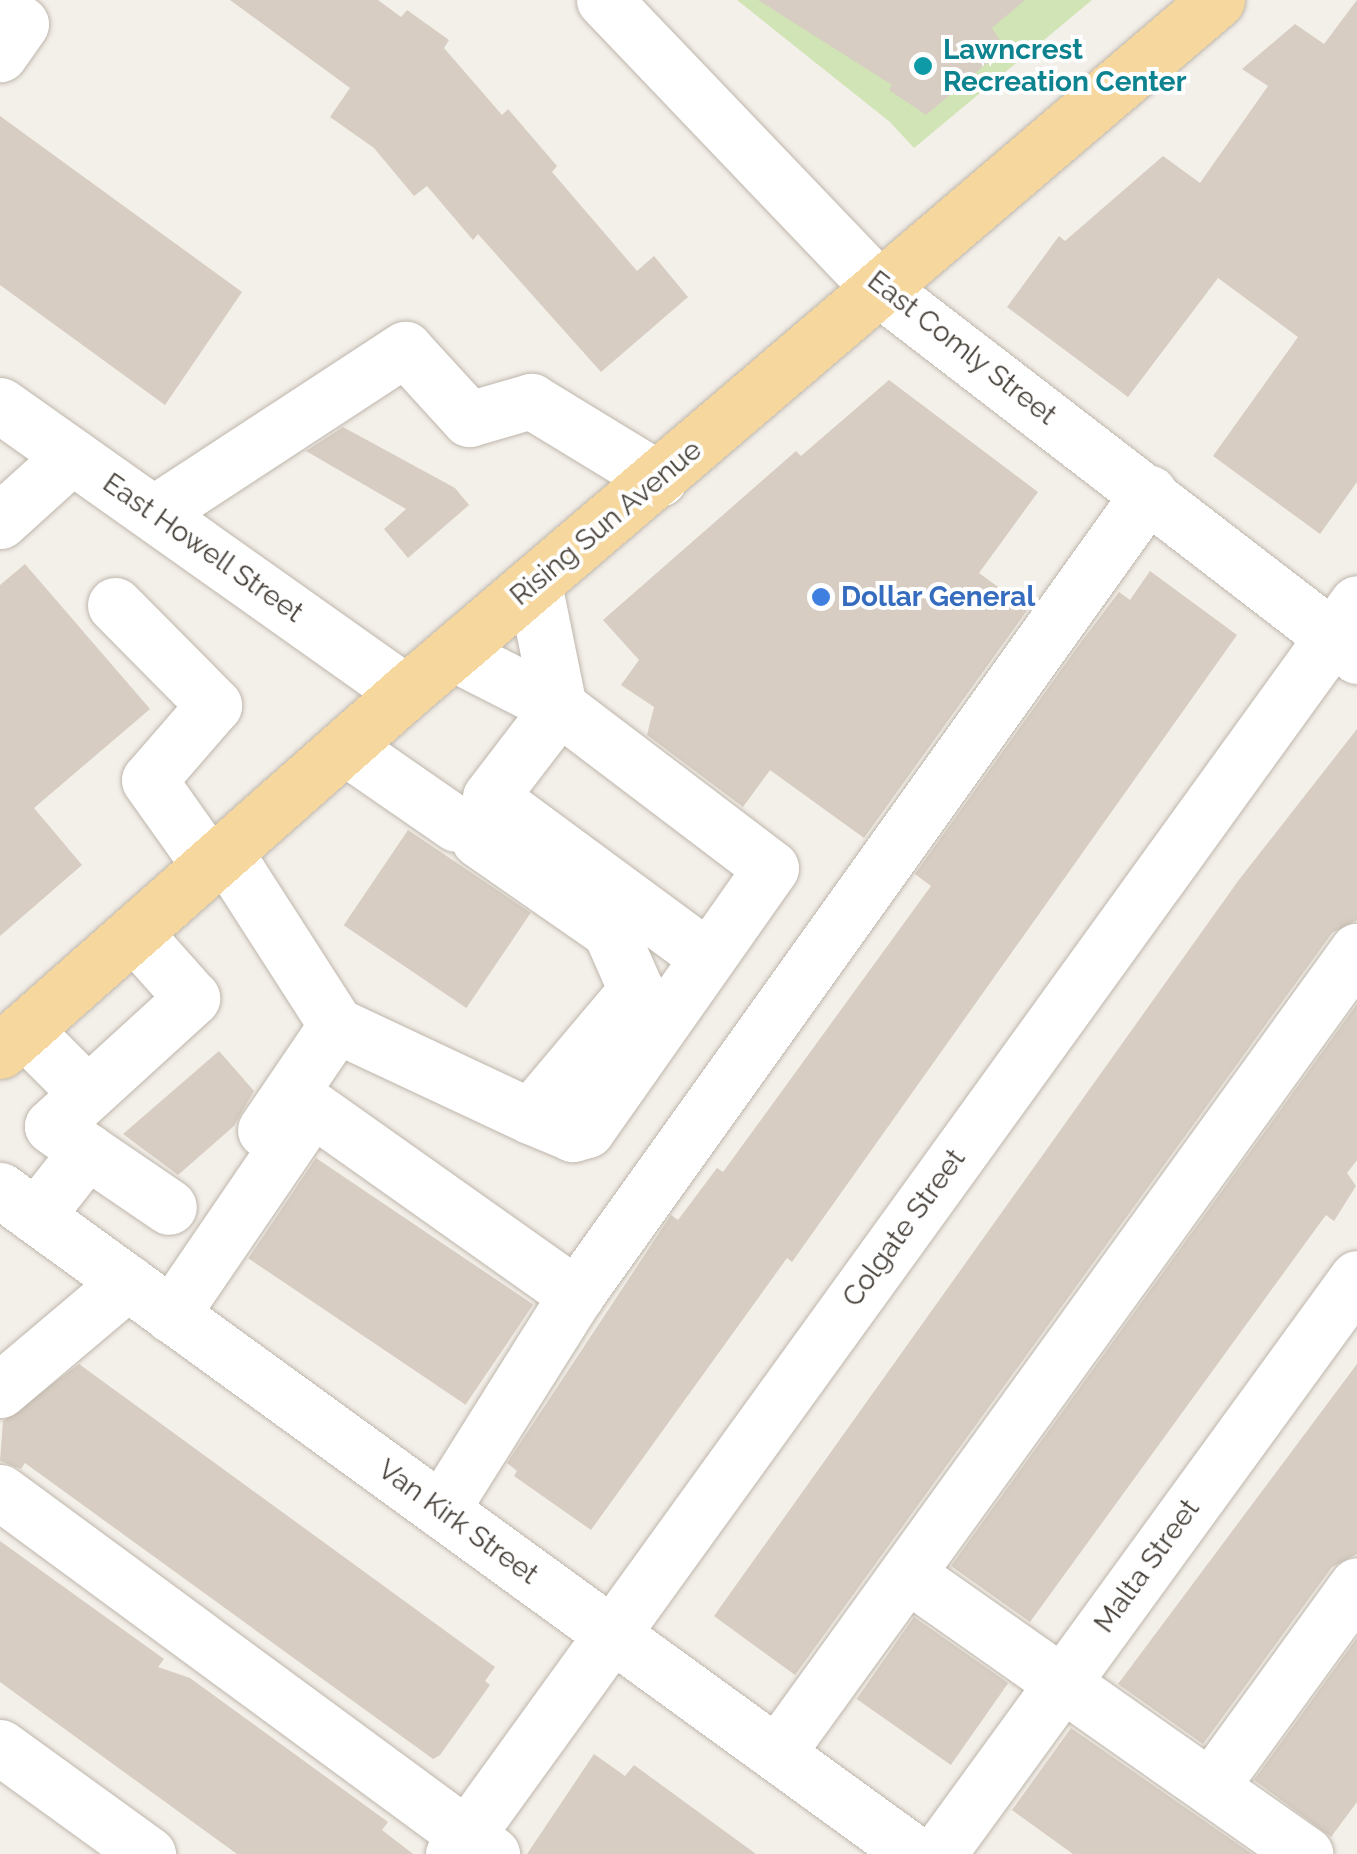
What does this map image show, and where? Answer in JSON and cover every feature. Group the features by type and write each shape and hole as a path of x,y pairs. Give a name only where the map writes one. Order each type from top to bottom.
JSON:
{"main road":[{"name":"Rising Sun Avenue","path":"12,1041 406,692 1216,0"}],"street":[{"name":"East Comly Street","path":"604,0 880,289 1150,492 1349,632"},
{"path":"0,8 21,24 0,54"},
{"path":"154,514 404,348 470,420 531,401 659,479"},
{"name":"East Howell Street","path":"0,405 406,692"},
{"path":"0,521 72,456"},
{"path":"441,1510 576,1294 1150,492"},
{"path":"534,584 559,707 490,796 707,958"},
{"path":"114,605 214,705 148,780 218,859 336,1025 573,1134 587,1130 770,868 559,707 453,653"},
{"name":"Colgate Street","path":"471,1848 610,1632 1349,632"},
{"path":"344,747 610,931 636,990 530,1116"},
{"path":"134,932 192,998 52,1126 169,1207"},
{"path":"777,1753 1357,951"},
{"path":"150,1299 336,1025"},
{"path":"12,1041 88,1094"},
{"path":"0,1390 150,1299 312,1108 576,1294"},
{"path":"18,1204 88,1150"},
{"name":"Van Kirk Street","path":"18,1204 915,1854"},
{"name":"Malta Street","path":"938,1854 1357,1278"},
{"path":"0,1492 471,1848"},
{"path":"906,1574 1064,1680 1306,1854"},
{"path":"1211,1786 1357,1586"},
{"path":"0,1747 148,1854"}],"green space":[{"name":"Lawncrest Recreation Center","path":"737,0 1092,0 914,148 890,122"}],"building":[{"path":"230,0 378,0 401,17 407,10 449,40 444,48 502,115 508,109 557,166 552,172 637,271 654,256 688,297 601,372 478,234 473,240 427,186 414,196 374,148 330,117 350,88"},
{"name":"Lawncrest Recreation Center","path":"758,0 1025,0 992,28 1005,48 926,115 889,90 892,85"},
{"path":"1357,0 1357,482 1320,534 1213,456 1298,337 1218,278 1128,397 1007,307 1059,236 1065,241 1163,156 1200,183 1268,86 1242,69 1295,24 1324,44"},
{"path":"0,116 242,292 165,405 0,285"},
{"name":"Dollar General","path":"889,380 1038,492 979,573 1028,609 864,838 770,770 743,807 647,735 654,707 621,685 639,660 603,620 796,451 801,456"},
{"path":"343,427 455,488 469,505 408,558 384,529 406,509 306,451"},
{"path":"25,564 150,709 34,808 82,865 0,936 0,585"},
{"path":"1150,571 1237,635 792,1262 787,1258 591,1530 514,1476 517,1471 507,1463 671,1215 678,1220 717,1168 723,1172 931,886 915,874 1079,645 1119,592 1130,600"},
{"path":"1357,729 1357,920 1332,933 795,1675 714,1616 1238,881"},
{"path":"408,830 531,913 466,1008 344,925"},
{"path":"1357,1004 1357,1160 1347,1173 1356,1186 1334,1221 1326,1215 1320,1223 1030,1622 951,1566"},
{"path":"219,1051 254,1091 234,1126 178,1175 123,1134"},
{"path":"316,1158 533,1305 466,1405 248,1258"},
{"path":"79,1364 495,1667 485,1681 490,1685 440,1755 433,1759 25,1463 21,1469 0,1461 3,1421"},
{"path":"1357,1364 1357,1554 1332,1567 1203,1744 1118,1684"},
{"path":"0,1541 164,1659 158,1667 190,1678 388,1822 382,1830 413,1854 237,1854 0,1682"},
{"path":"914,1617 1008,1683 951,1765 857,1699"},
{"path":"1357,1638 1357,1802 1331,1837 1254,1780"},
{"path":"1071,1728 1252,1854 1073,1854 1012,1810"},
{"path":"594,1754 625,1776 634,1765 756,1854 527,1854"}],"place":[{"name":"Lawncrest Recreation Center","path":"923,66"},
{"name":"Dollar General","path":"821,597"}]}
